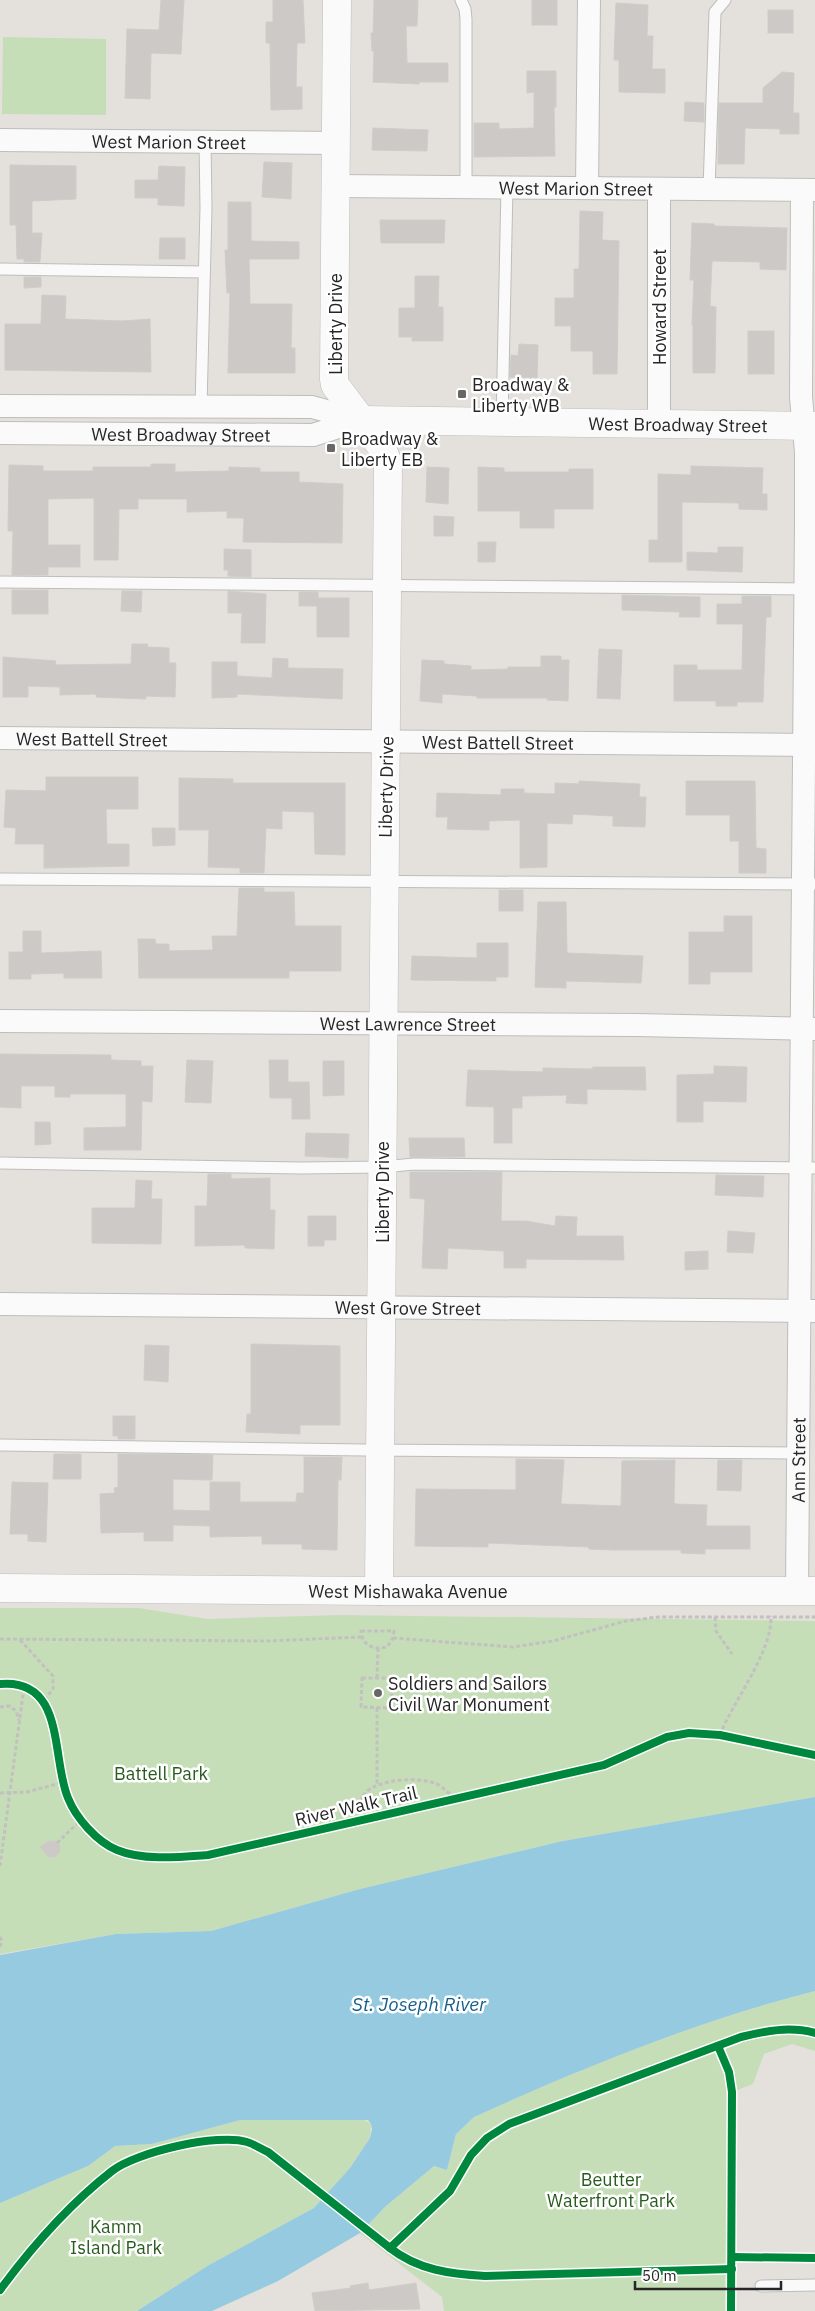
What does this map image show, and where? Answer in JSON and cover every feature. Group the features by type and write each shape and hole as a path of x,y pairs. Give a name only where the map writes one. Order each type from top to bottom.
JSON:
{"street":[{"name":"Liberty Drive","path":"337,0 334,379 335,385 381,446 388,463 382,1450 379,1591"},
{"path":"587,188 589,0"},
{"name":"West Marion Street","path":"0,140 336,143"},
{"name":"West Marion Street","path":"336,186 809,190"},
{"name":"Howard Street","path":"659,189 659,426"},
{"name":"Ann Street","path":"806,1591 800,1452 808,1311 810,426 801,397 809,190"},
{"name":"West Broadway Street","path":"0,406 312,407 360,420 659,426 810,426"},
{"name":"West Broadway Street","path":"0,433 313,434 360,420"},
{"name":"West Battell Street","path":"0,738 810,745"},
{"name":"West Lawrence Street","path":"0,1021 637,1025 808,1029"},
{"name":"West Grove Street","path":"0,1304 808,1311"},
{"name":"West Mishawaka Avenue","path":"0,1588 379,1591 806,1591"}],"lane":[{"path":"461,0 465,9 466,19 466,187"},
{"path":"709,190 715,12 725,0"},
{"path":"201,407 205,142"},
{"path":"502,422 507,187"},
{"path":"0,269 204,272"},
{"path":"0,582 810,589"},
{"path":"0,879 809,884"},
{"path":"0,1163 383,1167 414,1164 809,1168"},
{"path":"0,1444 704,1454 800,1452"},
{"path":"761,2286 815,2285"}],"path":[{"path":"730,1737 716,1734 758,1662 767,1642 771,1617 770,1590"},
{"path":"393,1638 513,1646 553,1641 626,1621 658,1617 815,1617"},
{"path":"715,1617 716,1632 732,1654"},
{"path":"361,1631 394,1631 393,1638 387,1647 378,1649 368,1646 361,1637 361,1631"},
{"path":"0,1639 267,1641 361,1637"},
{"path":"20,1640 53,1676 53,1689 39,1696"},
{"path":"378,1649 378,1678"},
{"path":"362,1678 392,1678 392,1708 377,1708 361,1708 362,1678"},
{"path":"0,1866 11,1793 19,1720 20,1686 39,1696 47,1708"},
{"path":"0,1707 10,1706 16,1711 19,1720"},
{"path":"377,1708 377,1785"},
{"path":"0,1793 27,1792 65,1786 62,1773"},
{"path":"358,1821 360,1800 377,1785 400,1779 436,1784 455,1798"},
{"path":"445,1801 464,1796"},
{"path":"57,1843 81,1819"},
{"path":"0,1937 2,1941 0,1947"}],"green space":[{"path":"3,37 106,39 106,115 2,114"},
{"name":"Battell Park","path":"0,1608 139,1608 207,1619 340,1615 815,1621 815,1797 563,1841 360,1889 211,1931 116,1934 0,1954"},
{"name":"Beutter Waterfront Park","path":"815,1991 815,2051 792,2044 764,2054 753,2084 732,2092 730,2311 444,2311 442,2297 360,2233 386,2206 434,2166 447,2170 456,2134 474,2117 642,2046 728,2016"},
{"name":"Kamm Island Park","path":"363,2119 371,2124 370,2138 350,2168 314,2208 209,2265 137,2311 0,2311 0,2203 88,2166 114,2146 152,2144 240,2120"}],"water":[{"name":"St. Joseph River","path":"815,1797 815,1991 728,2016 642,2046 474,2117 456,2134 447,2170 434,2166 386,2206 360,2233 278,2281 212,2311 137,2311 209,2265 314,2208 350,2168 370,2138 372,2129 368,2120 240,2120 152,2144 115,2146 88,2166 0,2203 0,1955 116,1934 211,1931 360,1889 563,1841"}],"building":[{"path":"161,0 184,0 181,54 151,53 150,99 125,98 127,29 159,30"},
{"path":"273,0 303,0 305,43 297,43 296,87 302,87 302,109 271,110 270,43 266,43 266,22 273,22"},
{"path":"374,0 418,0 417,26 406,26 407,63 448,63 448,82 419,82 419,84 373,82 374,51 372,51 371,33 373,33"},
{"path":"532,0 557,0 557,25 532,25"},
{"path":"616,3 648,5 647,36 653,36 652,69 665,69 665,93 619,92 619,60 614,60"},
{"path":"768,10 793,10 793,33 768,33"},
{"path":"527,71 556,71 556,107 554,107 555,156 474,157 474,123 499,123 499,129 534,128 534,92 527,93"},
{"path":"782,72 794,73 793,113 799,113 799,134 780,134 780,129 745,128 744,164 718,164 719,103 763,103 763,88"},
{"path":"685,102 704,103 704,122 684,121"},
{"path":"373,128 428,130 427,151 372,150"},
{"path":"264,162 292,163 291,199 262,197"},
{"path":"10,165 76,166 76,199 32,201 32,233 42,233 40,262 24,262 24,259 17,259 16,225 10,225"},
{"path":"159,166 185,167 184,206 158,205 158,198 135,198 135,180 158,180"},
{"path":"228,202 251,202 251,241 299,242 299,259 249,259 250,304 292,304 291,348 295,348 295,373 228,373 230,293 227,293 225,250 228,250"},
{"path":"580,211 603,212 602,240 619,241 617,374 593,374 593,351 571,351 571,326 555,326 555,298 574,298 574,269 579,269"},
{"path":"380,220 445,220 444,243 381,243"},
{"path":"692,223 714,224 714,226 787,228 786,270 760,269 760,262 712,261 710,306 716,307 715,373 693,373 692,325 694,280 690,280"},
{"path":"160,238 185,238 185,259 159,259"},
{"path":"415,276 439,276 438,307 443,307 443,341 412,341 412,337 399,337 399,308 415,308"},
{"path":"24,277 41,277 41,287 24,288"},
{"path":"42,295 66,296 65,319 123,321 150,319 151,372 5,370 5,324 41,324"},
{"path":"748,331 774,331 774,374 748,374"},
{"path":"519,344 538,345 537,378 510,377 511,355 518,356"},
{"path":"151,464 175,464 175,472 229,471 229,467 260,468 260,472 299,472 299,482 343,484 342,543 243,542 244,518 227,518 227,511 187,512 187,499 138,499 138,509 119,509 118,560 94,560 94,498 48,499 48,545 80,545 80,567 48,567 48,575 12,575 13,531 8,531 9,465 43,466 43,471 93,471 93,467 151,467"},
{"path":"691,466 763,468 762,494 767,494 767,510 739,509 739,503 682,502 682,562 649,562 649,540 658,540 658,474 691,475"},
{"path":"427,467 449,468 448,504 426,502"},
{"path":"478,467 504,468 504,472 569,472 569,469 593,469 593,509 554,509 554,528 520,528 520,511 478,511"},
{"path":"434,516 454,517 453,536 434,536"},
{"path":"478,542 496,542 495,562 478,562"},
{"path":"718,547 743,547 742,572 687,570 687,552 718,553"},
{"path":"224,549 251,550 251,577 228,576 228,570 224,570"},
{"path":"12,590 48,590 48,614 12,614"},
{"path":"122,591 142,591 141,612 121,611"},
{"path":"228,591 266,594 265,643 241,643 242,613 228,613"},
{"path":"299,592 318,592 318,598 349,598 349,637 317,637 317,606 299,606"},
{"path":"622,595 700,597 700,617 679,617 680,612 622,610"},
{"path":"742,596 771,596 771,617 766,617 763,702 737,702 737,706 716,706 716,701 674,701 674,665 697,665 697,670 742,670 743,624 717,624 717,604 742,604"},
{"path":"132,644 148,644 147,647 169,648 169,663 176,663 175,697 146,696 146,699 96,697 96,694 60,695 60,687 28,686 28,697 3,697 3,657 56,661 55,665 131,664"},
{"path":"599,649 622,650 620,699 597,698"},
{"path":"541,656 561,656 561,660 569,660 568,701 547,700 548,698 477,698 477,696 442,694 442,703 420,701 422,660 444,661 444,664 471,666 471,670 508,669 508,667 541,667"},
{"path":"273,658 288,659 288,668 343,669 342,699 237,694 237,697 212,698 212,662 237,662 237,676 272,678"},
{"path":"46,777 138,777 138,809 106,809 107,844 129,844 129,866 44,868 44,844 15,844 16,828 4,827 6,790 46,791"},
{"path":"179,778 233,779 233,783 345,783 345,855 315,854 314,812 282,811 282,829 266,828 264,873 240,873 240,868 208,867 209,830 179,830"},
{"path":"579,781 640,784 639,797 646,797 645,827 613,826 613,816 573,814 572,824 547,823 547,867 520,868 520,820 489,821 489,830 447,829 448,817 436,817 437,793 501,795 501,789 524,789 524,793 555,794 555,783 579,784"},
{"path":"686,781 755,781 756,848 766,849 766,873 739,873 739,841 730,841 730,815 686,815"},
{"path":"152,828 175,828 175,845 153,846"},
{"path":"239,888 264,888 264,892 294,892 295,926 341,926 341,971 289,971 289,978 139,978 138,939 155,939 156,944 169,944 169,951 213,950 212,936 237,936"},
{"path":"499,890 523,890 523,911 499,911"},
{"path":"538,902 566,902 567,953 643,956 641,983 566,981 566,988 535,987"},
{"path":"724,916 752,916 752,972 710,972 710,984 689,984 689,932 724,932"},
{"path":"23,931 41,931 41,953 101,951 102,978 64,978 64,973 31,974 31,979 9,979 9,952 23,952"},
{"path":"477,943 508,943 508,977 496,977 496,981 411,980 412,956 477,958"},
{"path":"0,1054 111,1055 111,1060 141,1061 141,1066 153,1066 152,1102 142,1101 141,1150 84,1150 84,1128 126,1127 126,1094 70,1094 70,1097 55,1097 55,1086 21,1086 21,1108 0,1107"},
{"path":"187,1060 213,1061 211,1103 185,1102"},
{"path":"269,1060 288,1060 288,1082 309,1082 310,1119 292,1119 292,1098 270,1098"},
{"path":"323,1061 344,1061 344,1095 323,1096"},
{"path":"714,1066 747,1067 746,1102 703,1101 703,1122 677,1122 677,1075 714,1074"},
{"path":"593,1067 645,1067 646,1090 587,1089 587,1104 566,1103 567,1095 522,1096 522,1108 512,1108 512,1143 494,1143 494,1107 466,1106 468,1070 543,1072 543,1068 592,1069"},
{"path":"35,1122 50,1122 51,1144 35,1145"},
{"path":"306,1133 349,1134 348,1158 305,1156"},
{"path":"409,1138 464,1138 465,1157 410,1157"},
{"path":"410,1172 502,1172 501,1221 526,1221 555,1226 556,1216 577,1217 576,1236 623,1236 624,1260 526,1259 526,1268 504,1268 504,1251 448,1248 447,1269 422,1268 425,1199 410,1198"},
{"path":"208,1174 231,1174 231,1179 270,1178 270,1210 275,1210 274,1249 245,1248 245,1245 195,1246 195,1206 207,1206"},
{"path":"716,1175 764,1176 763,1197 715,1195"},
{"path":"136,1180 152,1181 151,1199 162,1199 161,1244 92,1243 92,1208 135,1208"},
{"path":"308,1216 336,1216 336,1240 324,1240 324,1246 308,1246"},
{"path":"728,1231 755,1233 753,1253 727,1252"},
{"path":"708,1251 708,1269 685,1270 685,1252"},
{"path":"251,1344 340,1346 340,1425 300,1425 300,1434 246,1432 247,1414 251,1414"},
{"path":"145,1345 169,1346 168,1382 144,1380"},
{"path":"113,1416 135,1416 135,1439 118,1439 118,1436 113,1436"},
{"path":"54,1454 81,1454 81,1479 53,1479"},
{"path":"118,1454 213,1455 212,1480 173,1479 173,1510 210,1511 210,1482 240,1482 240,1502 296,1502 297,1493 304,1493 304,1457 342,1457 341,1480 338,1480 337,1550 302,1549 302,1544 262,1544 262,1536 210,1537 210,1526 173,1525 173,1541 144,1541 144,1532 101,1533 100,1494 115,1493 114,1488 118,1487"},
{"path":"516,1459 564,1460 561,1504 621,1506 622,1461 675,1460 674,1502 676,1504 707,1505 706,1526 750,1526 750,1549 705,1549 705,1554 681,1553 681,1550 614,1550 589,1549 589,1547 488,1543 488,1547 415,1546 416,1489 516,1490"},
{"path":"718,1460 742,1460 741,1491 717,1490"},
{"path":"12,1482 48,1483 46,1542 28,1541 28,1534 10,1534"},
{"path":"49,1841 55,1841 60,1845 60,1852 55,1857 48,1857 40,1847"},
{"path":"368,2283 369,2290 416,2283 420,2309 315,2311 312,2293 351,2288 350,2286"}],"cycle path":[{"name":"River Walk Trail","path":"0,1684 21,1686 36,1694 46,1707 52,1724 63,1781 68,1798 76,1813 88,1828 109,1846 138,1856 174,1857 208,1855 604,1765 667,1737 689,1733 720,1735 815,1755"},
{"path":"0,2290 52,2227 82,2197 112,2171 139,2157 158,2151 198,2142 217,2140 234,2140 250,2143 268,2152 390,2248 450,2191 471,2155 487,2138 509,2124 741,2037 768,2031 796,2030 815,2033"},
{"path":"718,2046 729,2072 732,2092 731,2311"},
{"path":"390,2248 412,2261 435,2270 485,2276 732,2269"},
{"path":"732,2257 815,2258"}],"place":[{"name":"Broadway & Liberty WB","path":"462,394"},
{"name":"Broadway & Liberty EB","path":"331,448"},
{"name":"Soldiers and Sailors Civil War Monument","path":"378,1693"}]}
